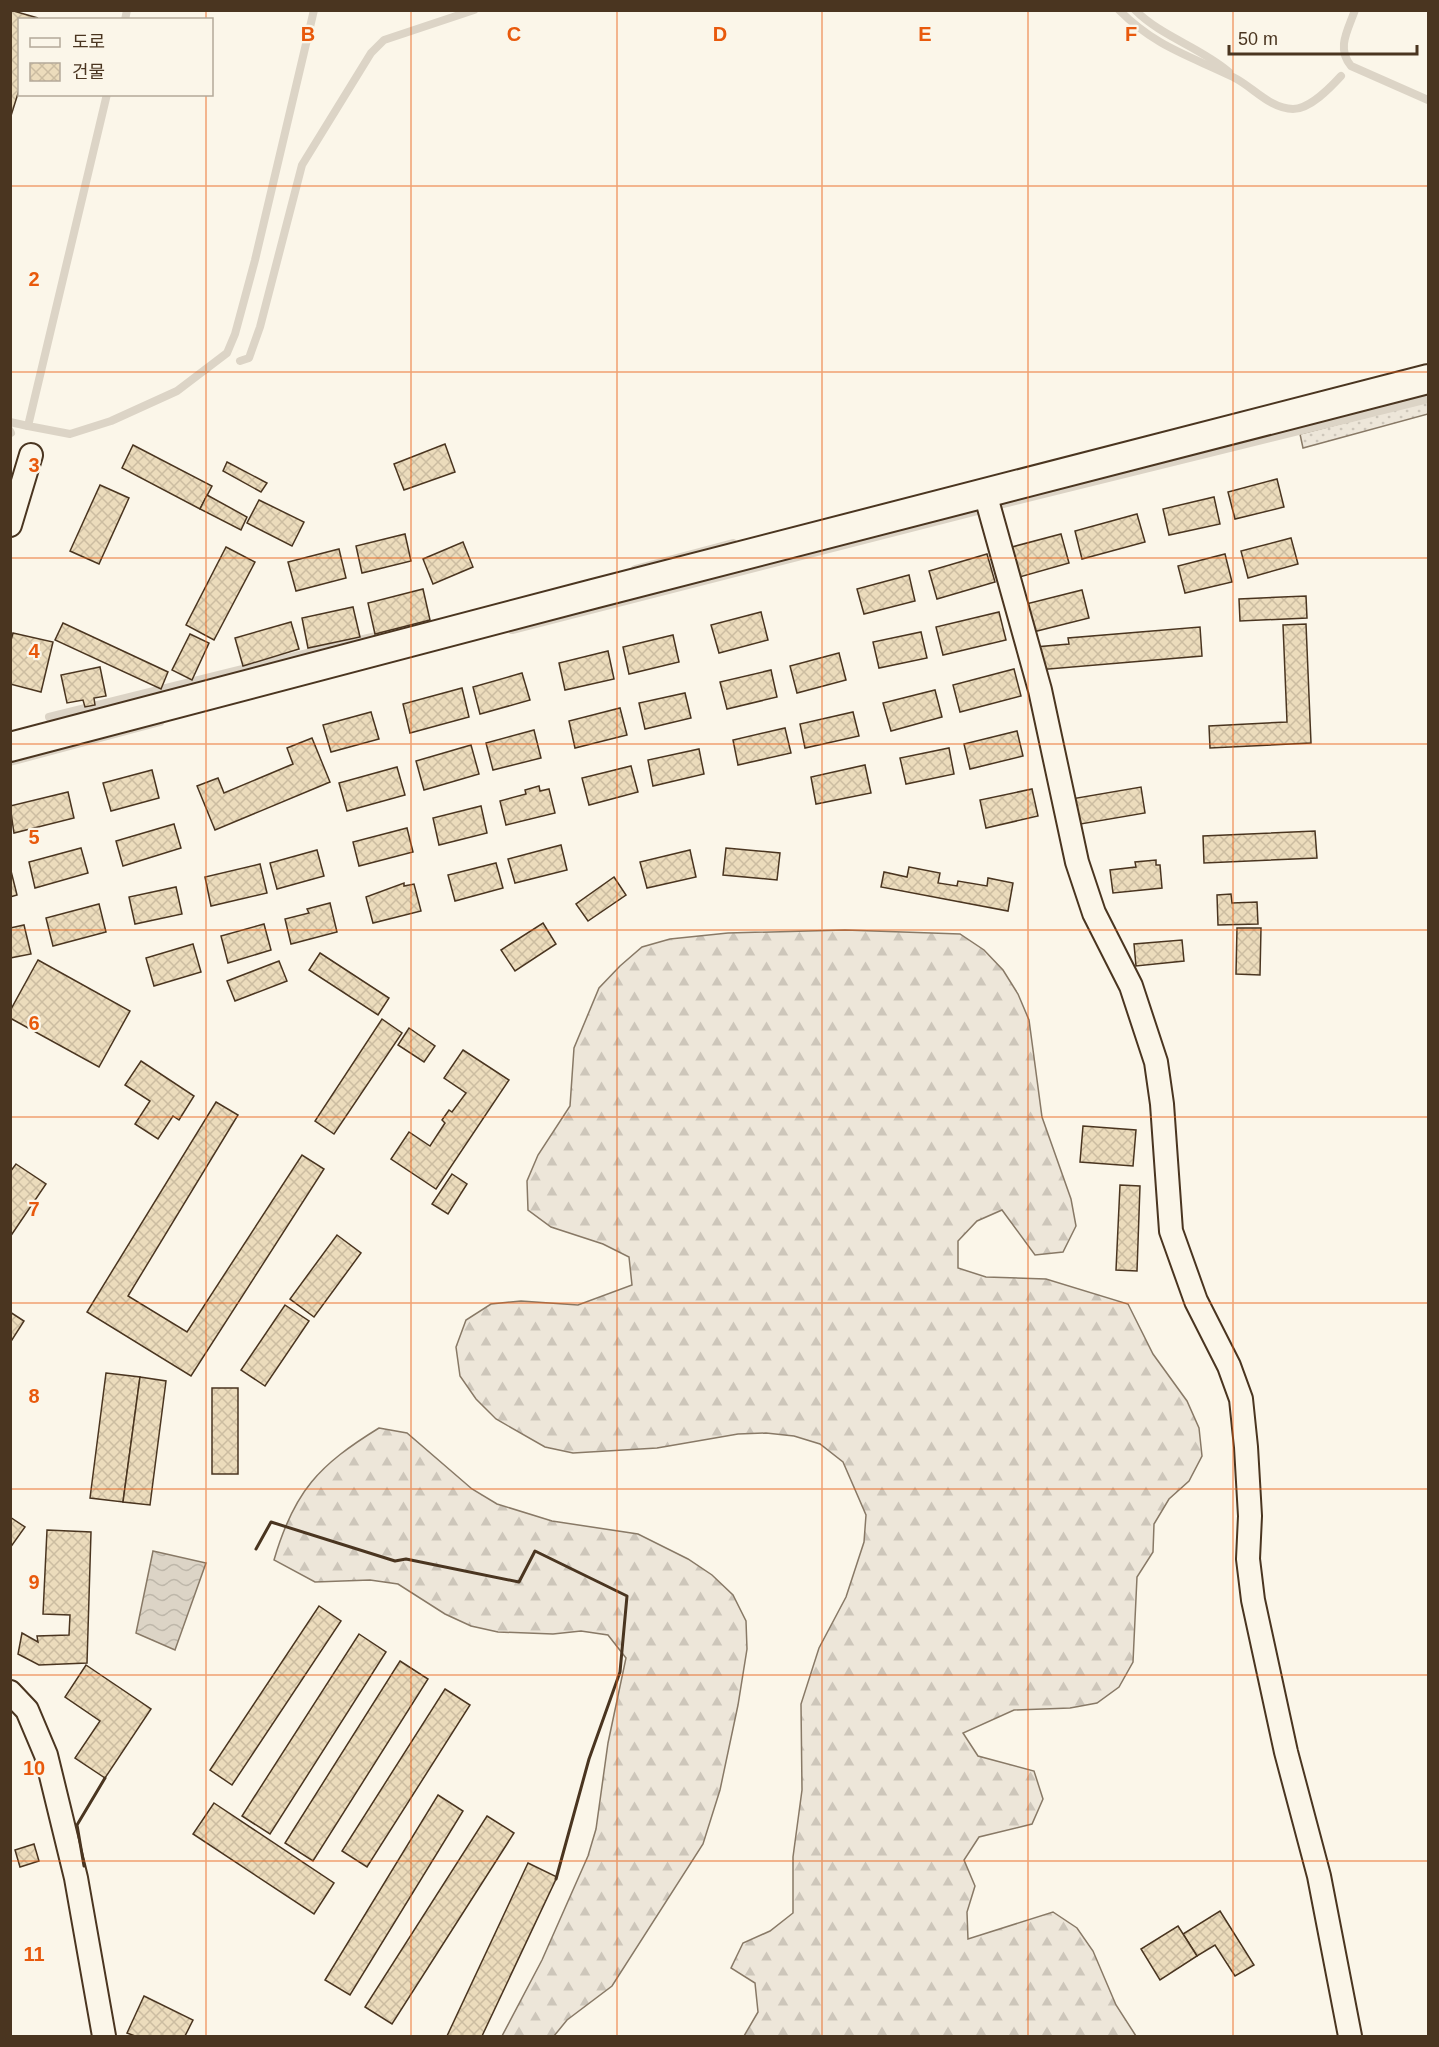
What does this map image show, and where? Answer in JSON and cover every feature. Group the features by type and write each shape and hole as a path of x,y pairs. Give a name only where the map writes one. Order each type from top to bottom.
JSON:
{"street":[{"path":"10,747 1428,379"},
{"path":"10,525 31,455"},
{"path":"985,493 1040,690 1077,862 1094,913 1131,986 1156,1062 1162,1104 1171,1231 1196,1301 1229,1366 1240,1399 1246,1447 1250,1516 1248,1559 1253,1600 1286,1752 1319,1876 1350,2037"},
{"path":"10,1692 27,1710 46,1755 76,1878 104,2037"}],"green space":[{"path":"1428,401 1428,414 1303,448 1300,434"},
{"path":"845,930 960,934 984,950 1003,970 1018,994 1029,1020 1042,1117 1071,1199 1076,1226 1063,1252 1035,1255 1002,1210 977,1221 958,1241 958,1268 986,1277 1046,1279 1128,1304 1153,1354 1187,1401 1199,1428 1202,1456 1189,1481 1169,1499 1154,1524 1153,1552 1137,1577 1133,1662 1119,1687 1097,1703 1070,1708 1014,1710 963,1733 978,1756 1034,1771 1043,1799 1032,1824 979,1837 964,1860 975,1886 967,1912 968,1939 1053,1912 1077,1928 1093,1951 1116,2005 1136,2036 744,2036 758,2012 755,1983 731,1968 743,1943 770,1931 793,1913 793,1857 802,1790 801,1704 819,1648 846,1597 864,1542 866,1515 843,1462 820,1444 794,1436 766,1433 738,1434 657,1448 573,1453 545,1447 496,1419 476,1399 460,1376 456,1347 466,1320 491,1304 521,1301 578,1305 632,1285 629,1257 603,1244 551,1227 528,1210 527,1181 538,1155 570,1106 574,1048 599,988 642,947 670,939 728,933"},
{"path":"379,1428 407,1433 472,1489 497,1504 552,1521 638,1534 688,1559 712,1575 733,1595 746,1621 747,1649 738,1705 720,1790 703,1844 612,1986 567,2020 554,2036 502,2036 542,1960 588,1856 596,1829 608,1743 626,1658 608,1635 581,1631 553,1634 498,1632 471,1626 445,1614 398,1584 370,1580 315,1582 274,1560 290,1515 312,1482 340,1455"}],"water":[{"path":"153,1551 206,1563 175,1650 136,1633"}],"building":[{"path":"10,10 38,18 18,18 18,93 10,119"},
{"path":"445,444 455,472 404,490 394,464"},
{"path":"133,445 212,486 200,509 122,468"},
{"path":"227,462 267,483 261,492 223,471"},
{"path":"1277,479 1284,507 1235,519 1228,492"},
{"path":"100,485 129,498 99,564 70,551"},
{"path":"207,495 247,517 241,530 200,509"},
{"path":"1214,497 1220,524 1169,535 1163,509"},
{"path":"259,500 304,522 292,546 247,523"},
{"path":"1137,514 1145,542 1082,559 1075,531"},
{"path":"405,534 411,561 362,573 356,546"},
{"path":"1061,534 1069,563 1016,578 1008,548"},
{"path":"1291,538 1298,564 1248,578 1241,551"},
{"path":"463,542 473,567 433,584 423,559"},
{"path":"226,547 255,562 214,640 186,625"},
{"path":"339,549 346,578 296,591 288,562"},
{"path":"987,554 995,582 937,599 929,571"},
{"path":"1225,554 1232,582 1185,593 1178,566"},
{"path":"909,575 915,601 864,614 857,589"},
{"path":"423,589 430,620 375,634 368,603"},
{"path":"1082,590 1089,618 1033,632 1026,604"},
{"path":"1306,596 1307,618 1240,621 1239,599"},
{"path":"353,607 360,637 308,648 302,618"},
{"path":"761,612 768,640 719,653 711,625"},
{"path":"999,612 1006,640 943,655 936,627"},
{"path":"291,622 299,649 243,666 235,638"},
{"path":"63,623 168,672 161,689 55,640"},
{"path":"1306,624 1311,743 1210,748 1209,726 1287,722 1283,625"},
{"path":"1200,627 1202,656 1037,670 1035,647 1069,644 1068,638"},
{"path":"921,632 927,658 879,668 873,642"},
{"path":"13,633 53,642 41,692 10,684 10,644"},
{"path":"190,634 209,643 192,680 172,670"},
{"path":"673,635 679,662 629,674 623,647"},
{"path":"608,651 614,679 565,690 559,663"},
{"path":"839,653 846,680 797,693 790,666"},
{"path":"100,667 106,696 94,698 95,705 85,707 83,700 67,703 61,675"},
{"path":"1014,669 1021,696 960,712 953,685"},
{"path":"771,670 777,697 727,709 720,682"},
{"path":"522,673 530,700 480,714 473,687"},
{"path":"462,688 469,717 410,733 403,704"},
{"path":"935,690 942,717 891,731 883,703"},
{"path":"685,693 691,718 645,729 639,703"},
{"path":"620,708 627,735 575,748 569,721"},
{"path":"371,712 379,739 331,752 323,725"},
{"path":"853,712 859,736 805,748 800,724"},
{"path":"785,728 791,753 738,765 733,740"},
{"path":"534,730 541,758 493,770 486,743"},
{"path":"1017,731 1023,756 970,769 964,744"},
{"path":"312,738 330,782 215,830 197,786 218,778 224,793 293,764 287,748"},
{"path":"471,745 479,774 424,790 416,761"},
{"path":"949,748 954,774 906,784 900,758"},
{"path":"699,749 704,774 653,786 648,760"},
{"path":"865,765 871,793 816,804 811,777"},
{"path":"631,766 638,792 589,805 582,778"},
{"path":"397,767 405,795 347,811 339,783"},
{"path":"152,770 159,798 111,811 103,783"},
{"path":"539,786 540,791 549,789 555,813 506,825 500,801 526,794 525,790"},
{"path":"1141,787 1145,813 1075,825 1071,799"},
{"path":"1032,789 1038,816 986,828 980,800"},
{"path":"68,792 74,818 14,833 10,806"},
{"path":"481,806 487,833 439,845 433,818"},
{"path":"174,824 181,848 123,866 116,841"},
{"path":"407,828 413,852 359,866 353,842"},
{"path":"1315,831 1317,858 1204,863 1203,836"},
{"path":"561,845 567,870 515,883 508,859"},
{"path":"81,848 88,873 35,888 29,862"},
{"path":"726,848 780,853 777,880 723,875"},
{"path":"317,850 324,876 277,889 270,863"},
{"path":"690,850 696,877 647,888 640,862"},
{"path":"1156,860 1156,865 1160,865 1162,888 1113,893 1110,870 1136,867 1135,862"},
{"path":"496,863 503,888 455,901 448,875"},
{"path":"260,864 267,893 211,906 205,877"},
{"path":"10,867 17,895 10,897"},
{"path":"909,867 940,873 938,883 957,886 958,881 987,886 988,878 1013,883 1008,911 881,887 884,872 907,877"},
{"path":"614,877 626,895 588,921 576,904"},
{"path":"404,883 404,886 414,884 421,911 373,923 366,897"},
{"path":"176,887 182,914 135,924 129,897"},
{"path":"1231,894 1232,903 1257,902 1258,924 1218,925 1217,895"},
{"path":"330,903 337,932 291,944 285,919 309,913 307,909"},
{"path":"99,904 106,932 53,946 46,918"},
{"path":"543,923 556,944 515,971 501,950"},
{"path":"264,924 271,950 228,963 221,936"},
{"path":"24,925 31,954 10,958 10,928"},
{"path":"1237,928 1261,928 1260,975 1236,974"},
{"path":"1182,940 1184,961 1136,966 1134,944"},
{"path":"193,944 201,972 154,986 146,958"},
{"path":"320,953 389,998 378,1015 309,970"},
{"path":"38,960 130,1011 99,1067 10,1018 10,1011"},
{"path":"279,961 287,981 235,1001 227,981"},
{"path":"382,1019 402,1033 334,1134 315,1121"},
{"path":"409,1028 435,1046 424,1062 398,1045"},
{"path":"463,1050 509,1080 436,1189 391,1159 409,1132 430,1146 445,1123 442,1120 449,1110 452,1112 466,1093 444,1078"},
{"path":"141,1061 194,1096 179,1120 173,1116 158,1139 135,1124 150,1101 125,1085"},
{"path":"216,1102 238,1115 128,1296 187,1332 302,1155 324,1169 191,1376 87,1312"},
{"path":"1083,1126 1136,1130 1133,1166 1080,1162"},
{"path":"16,1164 46,1184 10,1237 10,1172"},
{"path":"452,1174 467,1184 448,1214 432,1204"},
{"path":"1120,1185 1140,1186 1137,1271 1116,1270"},
{"path":"337,1235 361,1253 314,1317 290,1299"},
{"path":"285,1305 309,1321 265,1386 241,1370"},
{"path":"10,1312 24,1321 10,1343"},
{"path":"106,1373 140,1377 123,1502 90,1498"},
{"path":"140,1377 166,1381 150,1505 123,1502"},
{"path":"212,1388 238,1388 238,1474 212,1474"},
{"path":"10,1517 25,1527 10,1548"},
{"path":"47,1530 91,1532 87,1663 39,1665 18,1654 22,1633 38,1642 37,1636 69,1635 70,1615 43,1614"},
{"path":"319,1606 341,1621 232,1785 210,1770"},
{"path":"359,1634 386,1652 270,1834 242,1816"},
{"path":"400,1661 428,1679 313,1861 285,1843"},
{"path":"86,1665 151,1709 105,1778 75,1758 100,1721 65,1697"},
{"path":"445,1689 470,1705 367,1867 342,1851"},
{"path":"438,1795 463,1811 350,1995 325,1980"},
{"path":"214,1803 334,1883 314,1914 193,1834"},
{"path":"487,1816 514,1833 392,2024 365,2007"},
{"path":"34,1844 39,1861 20,1867 15,1850"},
{"path":"528,1863 557,1877 482,2036 447,2036"},
{"path":"1220,1911 1254,1965 1235,1976 1215,1945 1197,1956 1183,1934"},
{"path":"1178,1926 1197,1956 1160,1980 1141,1949"},
{"path":"144,1996 193,2020 185,2036 135,2036 127,2033"}],"waterway":[{"path":"125,18 127,10"},
{"path":"107,96 28,426 70,434 111,421 177,391 227,353 235,334 255,260 314,10"},
{"path":"240,361 249,358 260,327 302,165 371,53 384,40 474,10"},
{"path":"1119,10 1159,42 1233,77 1269,101 1285,108 1306,106 1341,76"},
{"path":"1135,10 1157,28 1218,63 1229,72"},
{"path":"1355,10 1344,46 1344,52 1351,66 1428,100"},
{"path":"999,505 1428,399"},
{"path":"10,422 28,426"},
{"path":"512,630 981,510"},
{"path":"635,569 733,543"},
{"path":"49,717 376,636"},
{"path":"10,762 160,722"}],"wall":[{"path":"256,1549 271,1522 395,1561 406,1559 519,1582 535,1551 627,1596 620,1672 589,1759 556,1879"},
{"path":"84,1866 77,1825 105,1778"}]}
